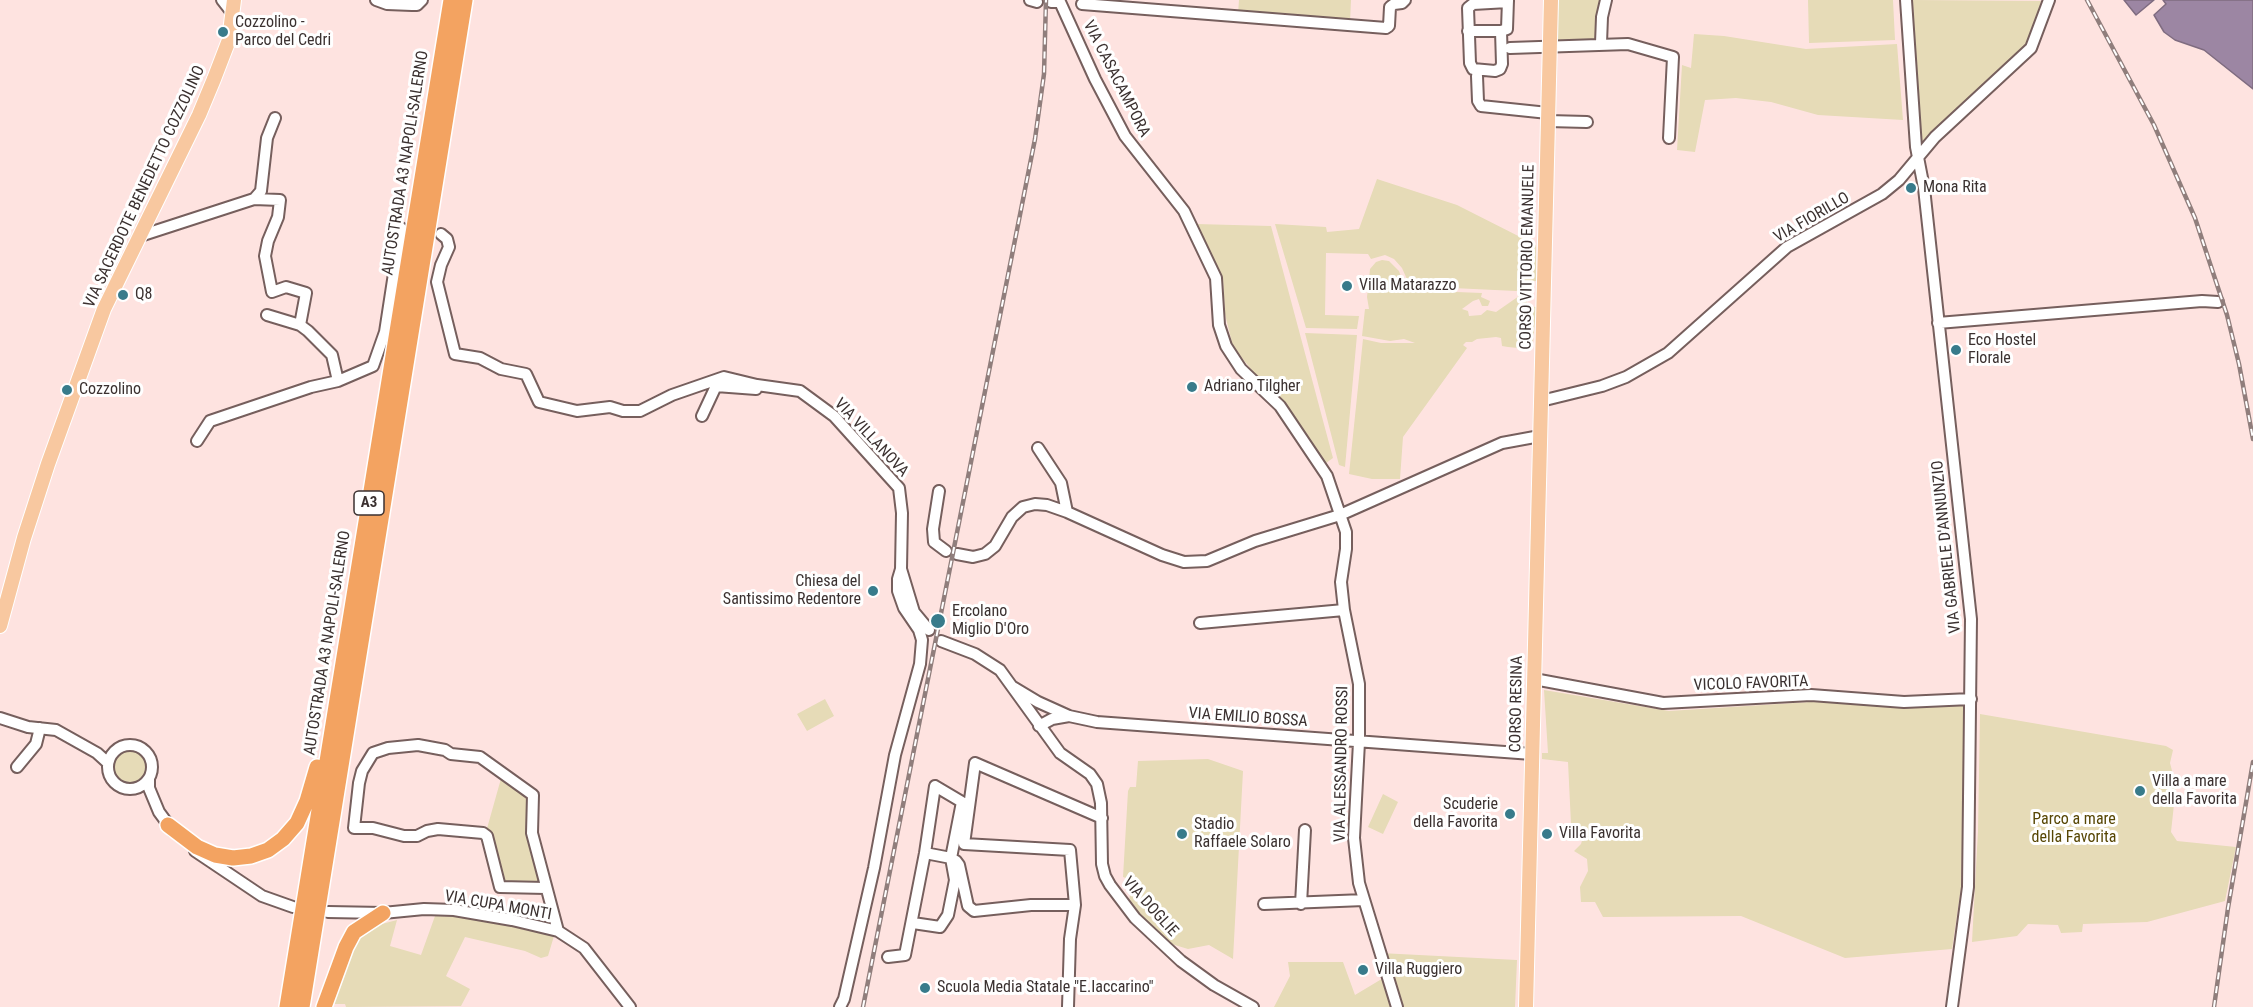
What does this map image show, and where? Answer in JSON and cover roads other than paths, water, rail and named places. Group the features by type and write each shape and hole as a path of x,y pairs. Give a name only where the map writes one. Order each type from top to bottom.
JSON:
{"highway":[{"name":"AUTOSTRADA A3 NAPOLI-SALERNO","path":"287,1007 451,0"},
{"name":"AUTOSTRADA A3 NAPOLI-SALERNO","path":"302,1007 465,0"},
{"path":"168,825 197,847 215,855 233,858 251,856 268,850 284,839 297,824 307,801 318,763 331,697 342,662"},
{"path":"324,1007 346,947 354,932 382,913"}],"main road":[{"name":"CORSO VITTORIO EMANUELE","path":"1541,401 1551,0"},
{"name":"VIA SACERDOTE BENEDETTO COZZOLINO","path":"0,626 24,538 48,464 104,309 199,115 229,40 233,7"},
{"name":"CORSO RESINA","path":"1526,1007 1541,401"}],"street":[{"path":"222,0 233,7"},
{"path":"376,0 387,4 412,5 417,5 422,0"},
{"path":"1082,4 1386,28 1389,26 1390,8 1393,4 1402,3 1405,0"},
{"path":"1601,43 1602,17 1606,0"},
{"name":"VIA GABRIELE D'ANNUNZIO","path":"1906,0 1918,156 1924,188 1971,618 1968,887 1952,1007"},
{"name":"VIA FIORILLO","path":"1541,401 1618,380 1668,353 1787,247 1882,194 1899,180 1935,137 2031,48 2049,0"},
{"path":"1468,31 1501,31 1508,27 1508,1 1469,6 1467,11 1468,31 1471,67 1495,71 1502,67 1501,31"},
{"name":"VIA CASACAMPORA","path":"1050,2 1060,2 1095,79 1125,136 1184,211 1216,278 1219,325 1226,346 1241,369 1280,406 1327,476 1340,515"},
{"path":"1510,48 1601,43 1628,44 1673,57 1669,138"},
{"path":"1478,76 1478,101 1481,106 1587,122"},
{"path":"254,199 261,191 267,138 275,118"},
{"path":"140,236 254,199 280,200 278,217 268,241 265,256 272,292 286,286 306,293 300,325"},
{"path":"197,441 210,421 311,387 338,381 373,366 385,332 401,228"},
{"path":"441,234 447,239 449,246 437,282 455,354 480,358 501,369 526,374 539,402 577,411 610,407 623,411 640,411 672,395 724,376 757,385"},
{"path":"1938,323 2202,301 2218,302"},
{"path":"267,315 300,325 332,355 338,381"},
{"name":"VIA VILLANOVA","path":"702,416 716,386 756,389 757,385 801,391 834,416 899,488 902,513 901,569 914,612 929,630"},
{"path":"939,491 933,530 934,542 951,552 973,557 985,554 995,546 1012,517 1023,507 1035,504 1047,505 1067,512 1162,555 1184,562 1207,561 1255,540 1340,515 1502,443 1540,436"},
{"path":"1038,448 1061,483 1067,512"},
{"name":"VIA ALESSANDRO ROSSI","path":"1340,515 1346,532 1341,582 1344,610 1359,684 1359,742 1354,838 1359,883 1397,1007"},
{"path":"840,1007 844,999 862,920 896,755 920,664 922,640 919,630 904,608 898,591 901,569"},
{"path":"1200,623 1344,610"},
{"name":"VIA DOGLIE","path":"941,641 988,661 1000,670 1060,753 1090,774 1096,784 1102,818 1102,864 1105,876 1160,948 1214,985 1253,1007"},
{"name":"VICOLO FAVORITA","path":"1534,679 1663,703 1811,695 1904,702 1971,699"},
{"name":"VIA EMILIO BOSSA","path":"1013,687 1052,709 1069,716 1097,722 1532,754"},
{"path":"1037,722 1042,712 1052,709"},
{"name":"VIA EMILIO BOSSA","path":"1037,722 1069,716"},
{"path":"0,718 56,730 97,753 108,763"},
{"path":"16,767 36,744 40,728"},
{"path":"149,779 143,786 135,789 118,786 111,780 108,772 108,763 113,752 128,745 144,749 152,764 149,788 159,812"},
{"path":"546,888 500,887 487,836 483,833 438,829 417,836 404,836 373,828 354,828 362,771 373,753 388,748 418,745 445,750 451,754 480,757 532,795 532,833 558,931"},
{"path":"97,753 113,752"},
{"path":"1068,1007 1070,939 1076,905 1071,850 964,844 975,763 1102,818"},
{"path":"888,957 905,955 913,923 935,786 962,802 951,858 955,880 948,915 940,927 913,923"},
{"path":"135,789 159,812 180,841 262,896 293,907"},
{"path":"1301,904 1305,830"},
{"path":"925,854 951,858 959,865 968,906 974,911 1031,905 1076,905"},
{"path":"1264,904 1364,900"},
{"name":"VIA CUPA MONTI","path":"328,912 382,913 424,909 454,910 558,931 584,948 630,1007"}],"railway":[{"path":"863,1007 1035,139 1044,74 1046,0"},
{"path":"2087,0 2154,125 2195,218 2227,315 2253,439"},
{"path":"2214,1007 2253,762"}],"place":[{"name":"Cozzolino - Parco del Cedri","path":"223,32"},
{"name":"Mona Rita","path":"1911,188"},
{"name":"Villa Matarazzo","path":"1347,286"},
{"name":"Q8","path":"123,295"},
{"name":"Eco Hostel Florale","path":"1956,350"},
{"name":"Adriano Tilgher","path":"1192,387"},
{"name":"Cozzolino","path":"67,390"},
{"name":"Chiesa del Santissimo Redentore","path":"873,591"},
{"name":"Ercolano Miglio D'Oro","path":"938,621"},
{"name":"Villa a mare della Favorita","path":"2140,791"},
{"name":"Scuderie della Favorita","path":"1510,814"},
{"name":"Stadio Raffaele Solaro","path":"1182,834"},
{"name":"Villa Favorita","path":"1547,834"},
{"name":"Villa Ruggiero","path":"1363,970"},
{"name":"Scuola Media Statale \"E.Iaccarino\"","path":"925,988"}],"park label":[{"name":"Parco a mare della Favorita","path":"2074,829"}]}
